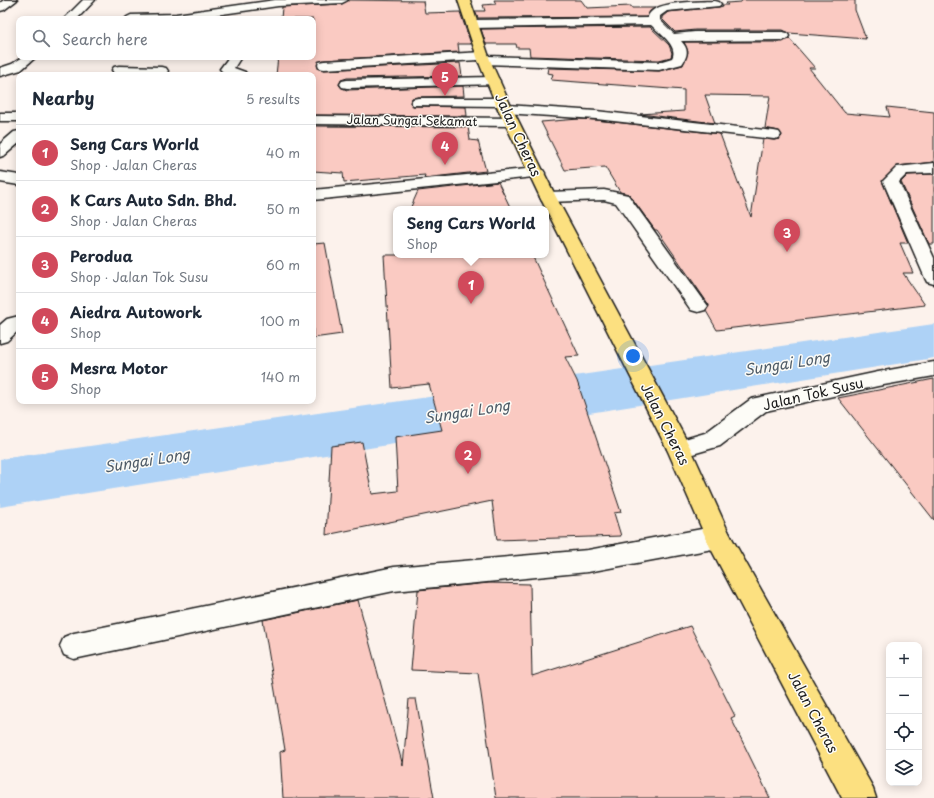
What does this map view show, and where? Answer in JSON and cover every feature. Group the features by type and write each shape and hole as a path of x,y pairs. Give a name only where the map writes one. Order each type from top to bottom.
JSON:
{"main road":[{"name":"Jalan Cheras","path":"464,0 483,58 506,111 548,197 624,346 679,449 718,537 860,798"}],"street":[{"path":"0,8 11,0"},
{"path":"73,16 89,0"},
{"path":"183,16 278,3 342,0"},
{"path":"654,20 654,15 664,8 715,4"},
{"path":"324,65 483,58 659,66 677,61 681,54 680,47 654,20 472,24"},
{"path":"671,38 695,36 783,36"},
{"path":"0,72 12,70 27,60"},
{"path":"230,72 227,69 233,60"},
{"path":"119,70 162,69"},
{"path":"347,84 493,81"},
{"path":"418,102 506,111 604,116 774,135"},
{"name":"Jalan Sungai Sekamat","path":"316,120 506,111"},
{"path":"0,117 16,117"},
{"path":"0,152 16,138"},
{"path":"934,168 903,170 891,181 934,278"},
{"path":"316,196 537,174"},
{"path":"0,177 16,180"},
{"path":"548,197 604,195 622,199 698,306"},
{"path":"0,336 16,323"},
{"name":"Jalan Tok Susu","path":"679,449 712,440 759,405 878,379 934,369"},
{"path":"74,646 394,579 588,561 718,537"}],"building":[{"path":"349,0 423,1 425,13 460,12 471,44 458,44 459,52 324,60 318,62 318,68 324,70 460,63 462,76 347,78 341,80 339,85 347,90 463,86 464,96 418,97 412,98 410,103 413,106 466,107 467,116 316,115 316,72 276,72 278,60 316,60 316,16 281,16 282,7 342,4"},
{"path":"494,0 581,0 587,8 631,6 632,8 655,8 650,11 647,17 478,18 475,11 485,11 483,5 496,4"},
{"path":"742,0 855,0 855,10 866,39 789,33 783,30 695,30 675,32 662,19 662,17 668,12 719,7 723,6 722,5 728,5 726,3 741,2"},
{"path":"650,27 669,45 672,53 671,57 659,60 530,56 529,48 517,48 516,44 486,44 481,29"},
{"path":"789,38 815,68 809,68 845,113 890,117 887,107 934,112 934,162 897,166 882,181 908,243 900,243 913,273 903,273 925,305 717,330 706,311 709,305 657,230 655,230 629,194 620,192 605,167 565,170 541,122 579,119 596,120 720,134 751,217 763,139 774,140 779,139 782,136 779,131 765,128 770,96 705,95 715,123 640,114 684,111 684,90 551,80 553,74 547,73 548,68 659,71 683,65 688,52 684,42 783,42"},
{"path":"316,126 468,127 470,140 478,141 486,171 424,178 425,175 344,182 343,173 316,171"},
{"path":"934,174 934,244 929,244 901,182 908,175"},
{"path":"498,182 510,206 411,206 418,191"},
{"path":"325,243 342,334 316,338 316,244"},
{"path":"384,255 393,255 393,258 533,258 579,356 565,357 577,381 621,512 614,513 621,536 497,540 492,501 326,535 331,446 362,442 372,494 398,491 395,437 442,430 429,384 392,388"},
{"path":"934,379 934,520 838,398"},
{"path":"489,583 530,584 532,676 690,626 735,716 731,718 770,798 496,798 478,673 411,670 418,590"},
{"path":"358,600 403,766 409,699 416,699 434,798 283,798 280,752 285,750 263,620"}],"waterway":[{"name":"Sungai Long","path":"0,483 934,341"}],"place":[{"name":"Mesra Motor","path":"445,96"},
{"name":"Aiedra Autowork","path":"445,165"},
{"name":"Perodua","path":"787,252"},
{"name":"Seng Cars World","path":"471,304"},
{"name":"K Cars Auto Sdn. Bhd.","path":"468,474"}]}
